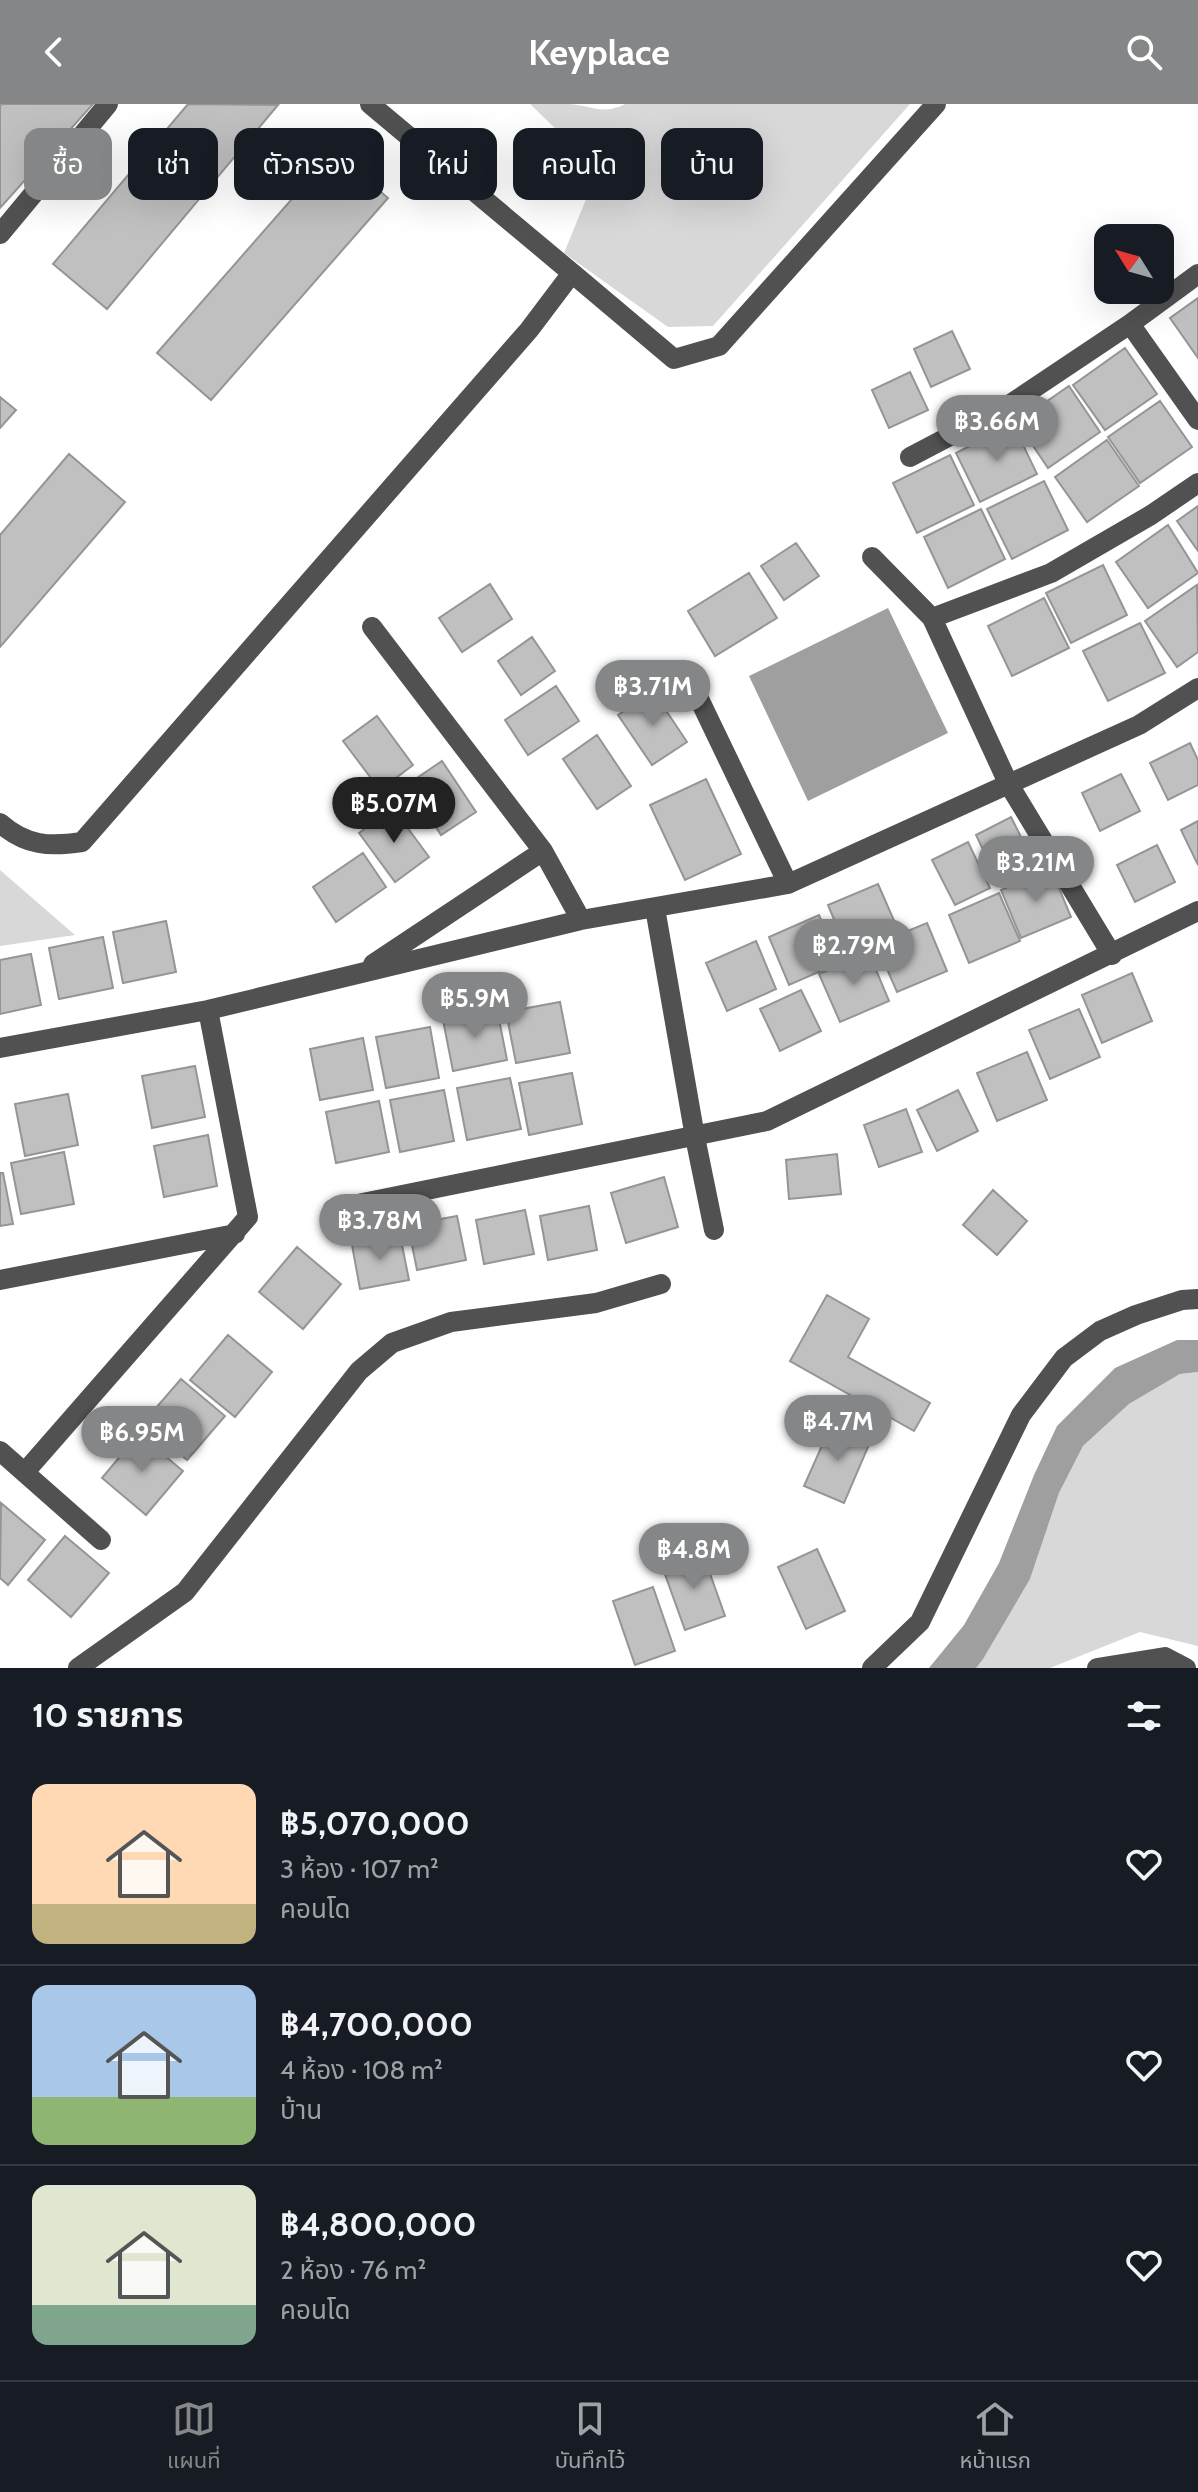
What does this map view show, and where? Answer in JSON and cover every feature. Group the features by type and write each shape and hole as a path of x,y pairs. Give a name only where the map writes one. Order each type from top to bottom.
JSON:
{"street":[{"path":"0,234 108,104"},
{"path":"370,104 674,359 719,346 936,104"},
{"path":"0,823 11,833 51,847 82,842 529,330 572,273"},
{"path":"910,457 1009,405 1198,274"},
{"path":"1130,324 1198,420"},
{"path":"932,618 1051,573 1151,515 1198,483"},
{"path":"872,557 932,618 1008,783 1112,955"},
{"path":"372,627 543,851 581,920"},
{"path":"689,678 788,884"},
{"path":"0,1048 208,1010 581,920 788,884 1139,725 1198,688"},
{"path":"359,973 543,851"},
{"path":"655,908 714,1230"},
{"path":"333,1209 767,1121 1198,911"},
{"path":"25,1472 248,1217 208,1010"},
{"path":"0,1280 235,1234"},
{"path":"78,1668 185,1592 359,1371 392,1343 451,1322 596,1303 661,1284"},
{"path":"872,1668 920,1622 1021,1415 1064,1358 1100,1331 1136,1315 1182,1300 1198,1299"},
{"path":"0,1451 101,1540"},
{"path":"1097,1668 1165,1657 1186,1668"}],"shaded area":[{"path":"530,104 569,104 603,110 625,104 910,104 713,326 668,327 564,253 586,200 645,200 645,128 555,128"},
{"path":"888,608 948,733 808,801 749,676"},
{"path":"0,870 75,935 0,946"},
{"path":"1177,1340 1198,1340 1198,1372 1180,1374 1129,1404 1083,1446 1059,1493 1030,1579 983,1659 976,1668 929,1668 964,1625 999,1563 1057,1426 1115,1368"},
{"path":"1198,1372 1198,1646 1140,1632 1050,1668 976,1668 1030,1579 1059,1493 1083,1446 1129,1404 1180,1374"}],"building":[{"path":"93,104 72,128 24,128 24,181 0,208 0,106"},
{"path":"188,104 278,105 259,128 234,128 234,157 218,177 218,128 168,128"},
{"path":"128,175 128,200 198,200 107,309 53,264 107,200 112,200 112,194"},
{"path":"384,195 388,198 211,400 157,353 291,200 384,200"},
{"path":"1198,298 1198,358 1170,318"},
{"path":"952,331 970,369 931,387 914,349"},
{"path":"1125,348 1157,394 1105,430 1073,385"},
{"path":"910,372 928,410 889,428 872,390"},
{"path":"1069,386 1100,432 1048,468 1017,422"},
{"path":"0,397 16,410 0,428"},
{"path":"1160,401 1192,447 1140,483 1108,437"},
{"path":"1013,424 1037,474 980,502 956,453"},
{"path":"1107,440 1139,486 1087,522 1055,477"},
{"path":"69,454 125,502 0,647 0,535"},
{"path":"950,455 974,505 917,533 893,483"},
{"path":"1044,481 1068,530 1012,559 987,509"},
{"path":"1198,506 1198,551 1177,521"},
{"path":"981,509 1005,559 948,588 924,537"},
{"path":"1168,525 1198,573 1148,608 1116,562"},
{"path":"796,543 819,576 784,600 761,566"},
{"path":"1103,565 1127,615 1071,643 1046,593"},
{"path":"749,573 777,618 715,656 688,611"},
{"path":"490,584 512,619 462,652 439,618"},
{"path":"1197,585 1198,652 1177,667 1145,621"},
{"path":"1044,598 1069,648 1012,676 988,626"},
{"path":"1140,623 1165,673 1108,701 1083,651"},
{"path":"532,637 555,671 521,695 498,661"},
{"path":"556,686 579,721 528,755 505,720"},
{"path":"653,691 687,742 652,765 618,715"},
{"path":"377,716 413,765 380,790 343,741"},
{"path":"597,735 631,786 597,809 563,759"},
{"path":"1190,743 1198,760 1198,785 1168,800 1150,763"},
{"path":"442,761 476,812 441,835 408,784"},
{"path":"1121,774 1140,811 1100,831 1082,793"},
{"path":"706,779 741,854 685,880 650,805"},
{"path":"393,808 429,857 395,882 359,833"},
{"path":"1011,817 1034,863 998,881 976,835"},
{"path":"1198,821 1198,865 1181,830"},
{"path":"968,842 990,888 955,905 932,860"},
{"path":"1157,845 1175,882 1135,902 1117,865"},
{"path":"363,853 386,887 336,922 313,887"},
{"path":"1051,869 1071,917 1021,938 1001,890"},
{"path":"878,884 899,932 848,953 828,905"},
{"path":"999,893 1020,941 969,963 949,915"},
{"path":"819,915 839,963 789,985 769,937"},
{"path":"166,921 176,972 123,983 113,932"},
{"path":"927,923 947,971 897,992 876,944"},
{"path":"103,937 113,988 59,999 49,948"},
{"path":"756,941 776,989 727,1011 706,963"},
{"path":"869,953 889,1001 840,1022 819,974"},
{"path":"31,954 41,1005 0,1014 0,960"},
{"path":"1132,973 1152,1021 1102,1043 1082,995"},
{"path":"801,990 821,1031 780,1051 760,1009"},
{"path":"560,1002 570,1053 516,1063 506,1012"},
{"path":"497,1009 507,1060 453,1071 443,1020"},
{"path":"1079,1009 1100,1057 1050,1079 1029,1030"},
{"path":"430,1027 439,1078 386,1088 376,1037"},
{"path":"363,1038 373,1090 320,1100 310,1049"},
{"path":"1027,1052 1047,1100 997,1121 977,1073"},
{"path":"195,1066 205,1117 152,1128 142,1076"},
{"path":"572,1073 582,1124 529,1135 519,1083"},
{"path":"510,1078 521,1129 467,1140 457,1088"},
{"path":"444,1090 454,1141 400,1152 390,1100"},
{"path":"958,1090 978,1131 937,1151 917,1110"},
{"path":"68,1094 78,1145 25,1156 15,1104"},
{"path":"379,1101 389,1152 336,1163 326,1112"},
{"path":"906,1109 922,1152 879,1167 864,1125"},
{"path":"208,1135 217,1186 164,1197 154,1146"},
{"path":"64,1152 74,1204 21,1214 11,1163"},
{"path":"837,1154 841,1194 789,1199 786,1160"},
{"path":"0,1173 3,1173 13,1224 0,1226"},
{"path":"664,1177 678,1227 626,1243 611,1193"},
{"path":"993,1190 1027,1221 997,1255 963,1225"},
{"path":"589,1206 597,1250 548,1260 540,1216"},
{"path":"525,1210 534,1254 484,1264 476,1220"},
{"path":"457,1216 466,1260 417,1270 408,1225"},
{"path":"400,1235 409,1280 360,1289 352,1245"},
{"path":"297,1247 341,1284 303,1329 259,1292"},
{"path":"827,1295 869,1319 848,1357 930,1403 914,1431 790,1361"},
{"path":"228,1335 272,1372 235,1417 190,1380"},
{"path":"181,1379 225,1416 187,1460 143,1423"},
{"path":"832,1423 871,1440 844,1503 804,1486"},
{"path":"139,1434 183,1471 146,1515 102,1478"},
{"path":"1,1503 45,1540 8,1585 0,1578"},
{"path":"65,1536 109,1573 71,1617 28,1580"},
{"path":"817,1549 845,1611 806,1629 778,1567"},
{"path":"702,1551 725,1616 685,1630 662,1566"},
{"path":"653,1587 675,1651 635,1665 613,1601"}]}
